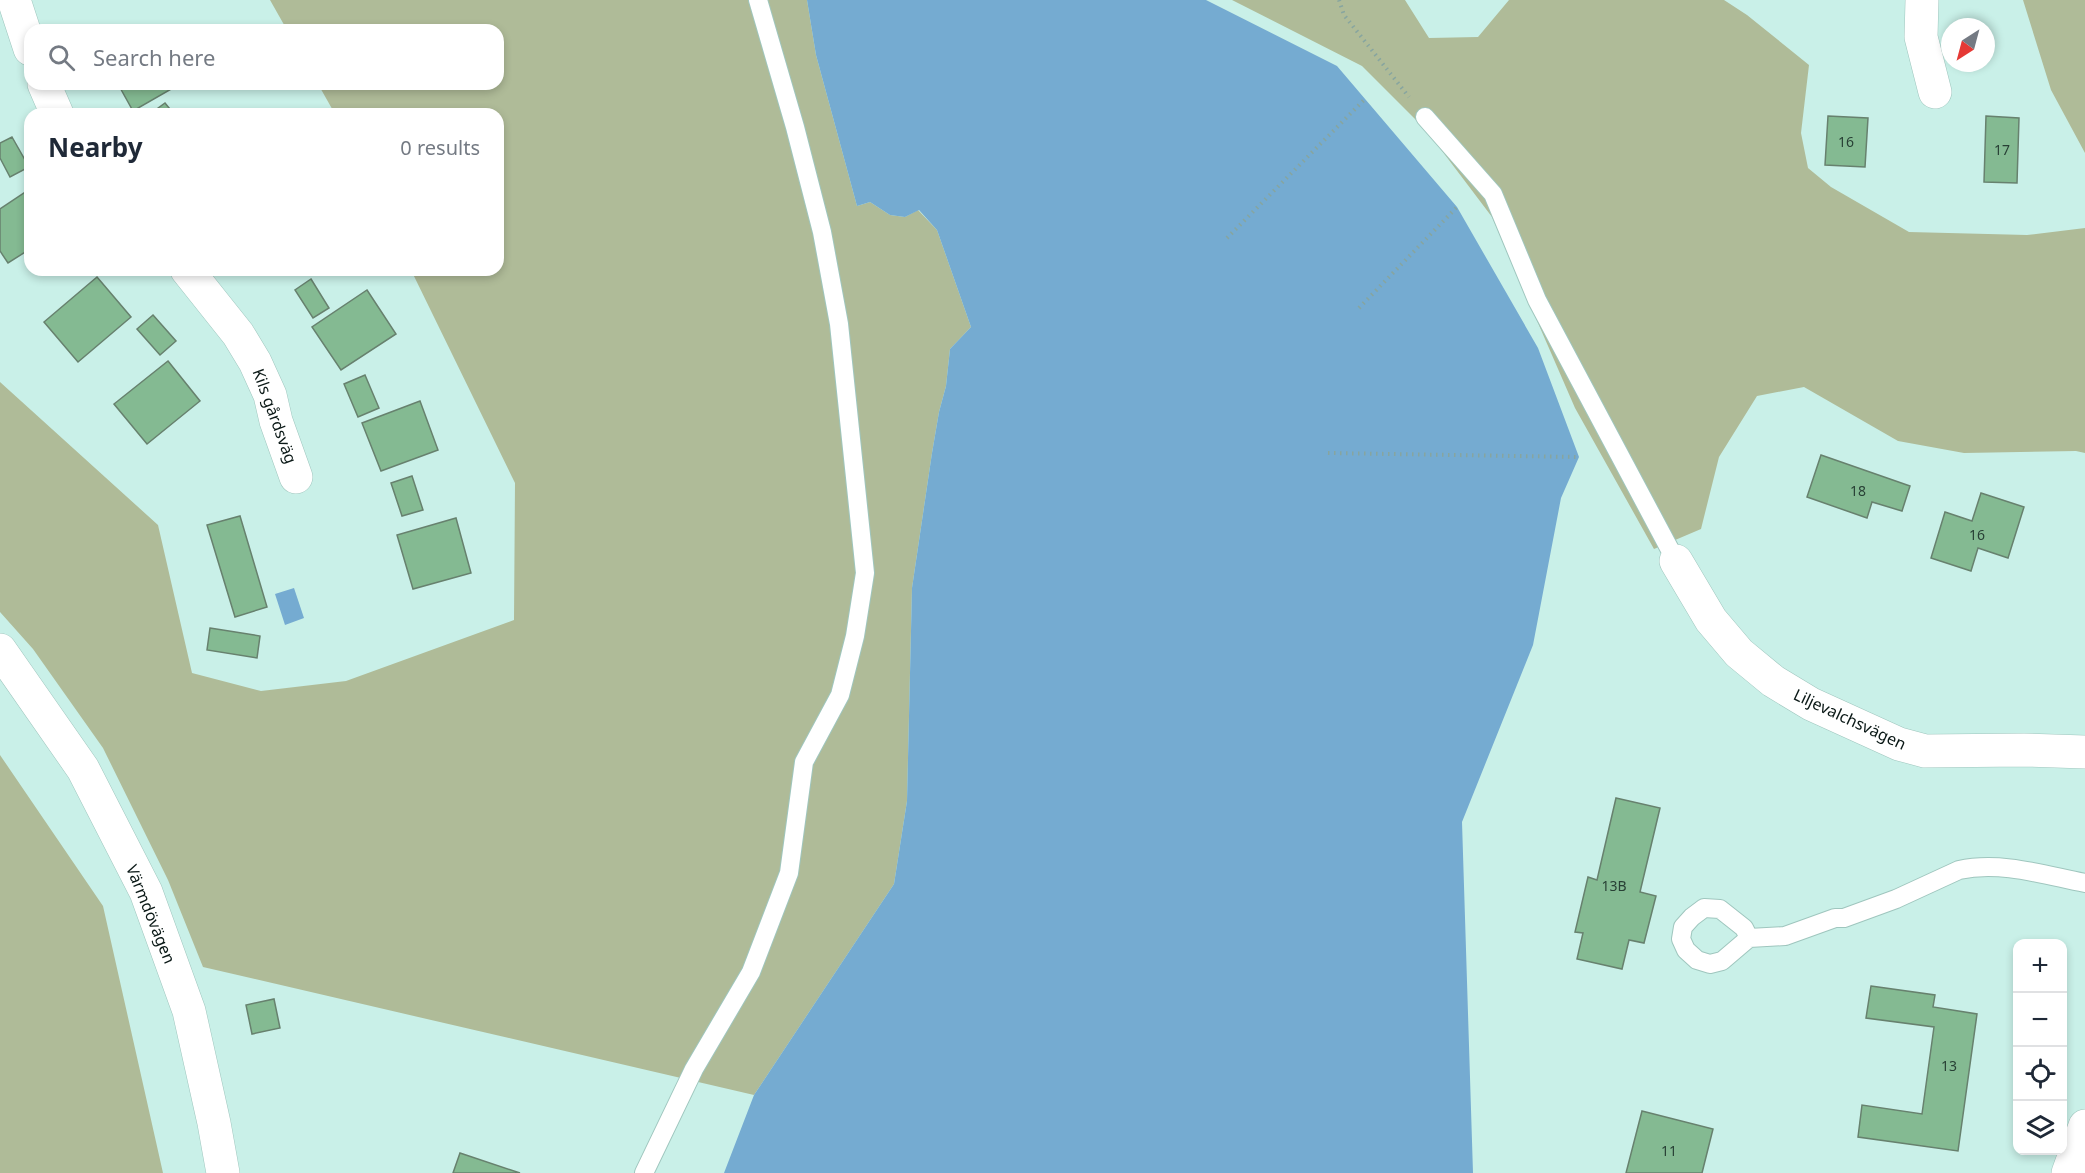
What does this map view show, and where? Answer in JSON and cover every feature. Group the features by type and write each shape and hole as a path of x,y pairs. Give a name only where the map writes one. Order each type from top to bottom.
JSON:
{"street":[{"path":"14,0 24,31"},
{"path":"1922,0 1921,37 1935,93"},
{"path":"47,90 54,108"},
{"name":"Kils gårdsväg","path":"193,276 238,334 255,362 270,395 296,477"},
{"name":"Liljevalchsvägen","path":"1676,561 1712,620 1739,653 1773,681 1811,704 1899,744 1925,751 2085,752"},
{"name":"Värmdövägen","path":"0,650 83,769 146,892 189,1011 223,1173"},
{"path":"2068,1173 2085,1126"}],"lane":[{"path":"644,1173 694,1069 751,972 789,873 804,762 840,694 855,636 865,573 839,324 822,232 795,127 758,0"},
{"path":"1425,117 1493,194 1537,300 1676,561"},
{"path":"1749,938 1785,936 1835,918 1844,918 1896,899 1959,870 1970,868 2000,867 2085,883"}],"path":[{"path":"1339,0 1344,15 1425,117"},
{"path":"1227,238 1365,99"},
{"path":"1359,308 1456,207"},
{"path":"1328,453 1579,457"}],"green space":[{"path":"270,0 807,0 816,55 857,206 870,202 890,215 905,217 918,210 937,230 971,327 950,349 946,386 932,453 912,588 907,801 894,884 754,1095 203,967 168,880 103,748 33,649 0,612 0,382 158,525 192,673 261,691 346,681 514,620 515,483 414,276 504,276 504,108 332,108 321,90 504,90 504,24 284,24"},
{"path":"1232,0 1405,0 1429,38 1478,37 1509,0 1724,0 1747,15 1809,65 1801,133 1808,168 1831,187 1909,232 2027,235 2085,228 2085,453 2076,451 1964,453 1898,441 1804,387 1757,396 1719,457 1701,529 1654,549 1575,408 1492,217 1427,131 1362,66"},
{"path":"2023,0 2085,0 2085,153 2051,90"},
{"path":"0,755 103,906 163,1173 0,1173"}],"water":[{"path":"807,0 1206,0 1337,66 1457,207 1538,348 1579,457 1561,498 1533,645 1462,822 1473,1173 724,1173 754,1095 894,884 907,801 912,588 932,453 946,386 950,349 971,327 937,230 919,210 905,217 890,215 870,202 857,206 816,55"},
{"path":"294,588 304,618 285,625 275,594"}],"building":[{"path":"121,90 170,90 138,108 131,108"},
{"path":"165,103 169,108 158,108"},
{"path":"1828,116 1868,118 1865,167 1825,165"},
{"path":"1986,116 2019,118 2017,183 1984,182"},
{"path":"12,137 24,158 24,170 10,177 0,158 0,143"},
{"path":"24,193 24,253 8,263 0,251 0,209"},
{"path":"97,277 131,317 78,362 44,322"},
{"path":"311,279 329,308 313,318 295,290"},
{"path":"367,290 396,334 341,370 312,327"},
{"path":"153,315 176,341 160,355 137,329"},
{"path":"168,361 200,401 147,444 114,404"},
{"path":"365,375 379,408 358,417 344,384"},
{"path":"420,401 438,450 381,471 362,423"},
{"path":"1821,455 1910,486 1902,511 1872,502 1867,518 1807,497"},
{"path":"412,476 423,510 402,516 391,483"},
{"path":"1981,493 2024,507 2008,558 1978,548 1971,571 1931,558 1945,512 1972,521"},
{"path":"240,516 267,607 235,617 207,525"},
{"path":"456,518 471,573 413,589 397,535"},
{"path":"210,628 260,636 257,658 207,650"},
{"path":"1616,798 1660,808 1640,892 1656,896 1644,943 1629,940 1622,969 1577,959 1583,933 1575,932 1588,877 1597,880"},
{"path":"1871,986 1935,995 1933,1007 1977,1014 1958,1151 1858,1137 1862,1105 1922,1114 1934,1027 1866,1018"},
{"path":"274,999 280,1028 252,1034 246,1005"},
{"path":"1642,1111 1713,1129 1702,1173 1626,1173"},
{"path":"460,1153 520,1173 453,1173"}]}
